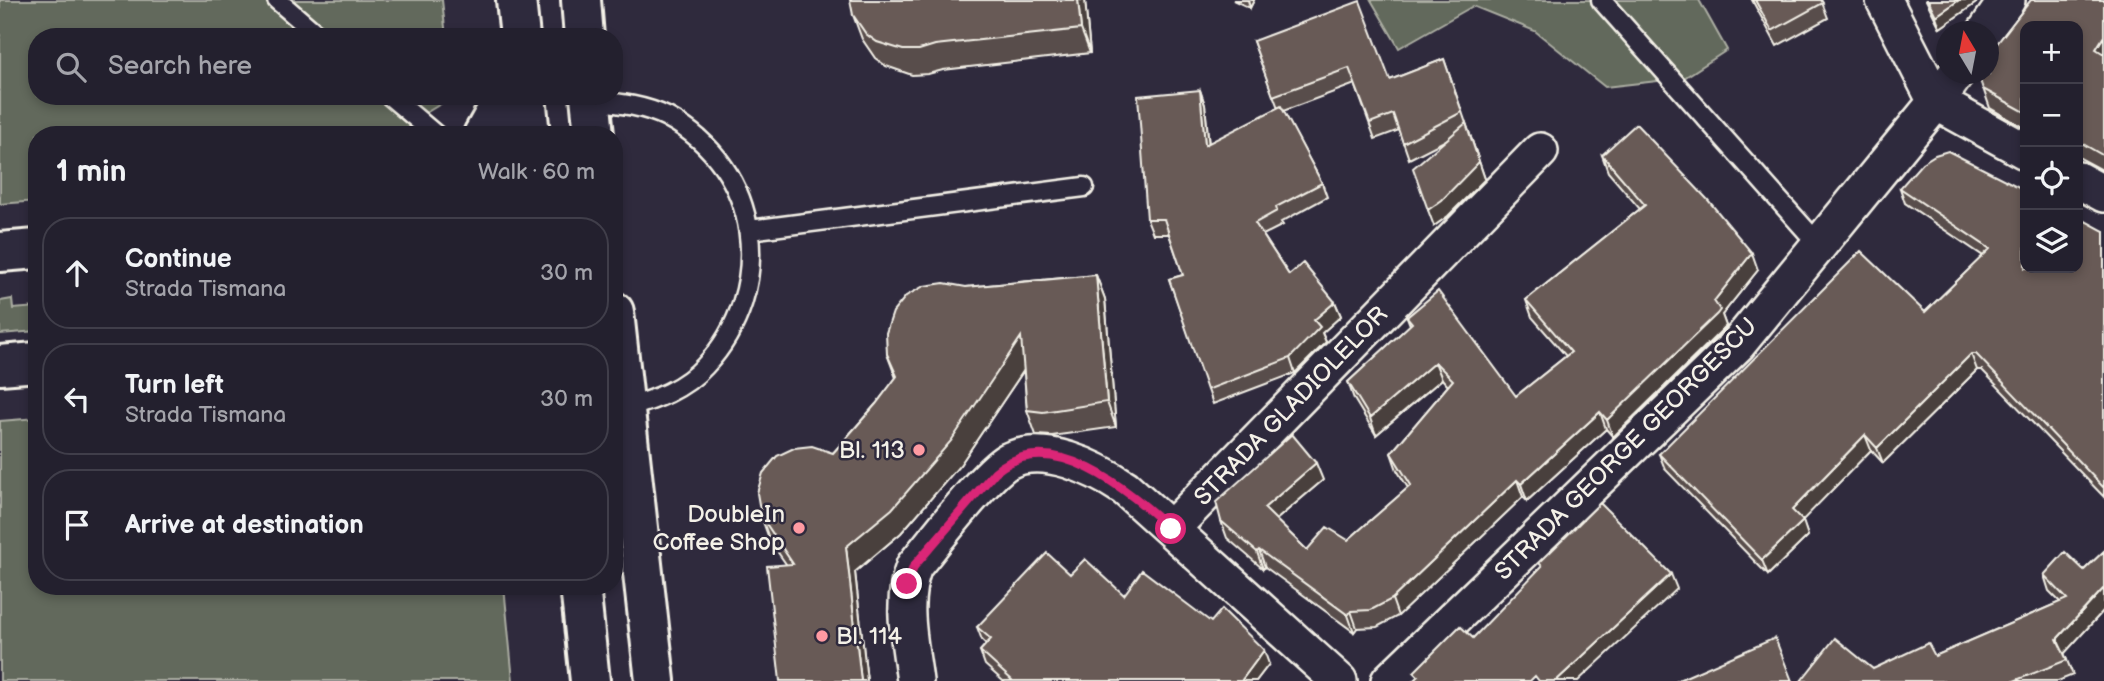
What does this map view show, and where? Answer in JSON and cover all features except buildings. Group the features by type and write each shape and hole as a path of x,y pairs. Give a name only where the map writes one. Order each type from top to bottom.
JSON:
{"main road":[{"path":"516,0 519,28"},
{"path":"580,0 583,28"},
{"path":"488,126 500,105"},
{"path":"527,105 529,126"},
{"path":"0,252 28,250"},
{"path":"0,365 28,363"},
{"path":"623,384 655,681"},
{"path":"581,595 590,681"}],"street":[{"path":"1884,0 1936,102 2020,148"},
{"path":"1993,21 2007,0"},
{"name":"STRADA GEORGE GEORGESCU","path":"1389,681 1738,344 1949,84"},
{"name":"STRADA GLADIOLELOR","path":"1171,529 1540,151"},
{"path":"2083,183 2104,194"},
{"path":"915,681 906,605 907,584 914,566 1006,462 1026,456 1052,456 1101,474 1125,488 1339,681"}],"lane":[{"path":"276,0 309,28"},
{"path":"1601,0 1819,245"},
{"path":"401,105 425,126"},
{"path":"591,110 644,107 668,118 699,139 738,192 750,230 751,262 746,295 731,332 704,367 684,384 656,399 626,408"},
{"path":"750,230 1084,187"}],"green space":[{"path":"0,0 442,0 445,28 28,28 28,105 439,105 416,119 412,126 28,126 28,202 0,204"},
{"path":"1371,0 1699,0 1727,50 1684,78 1605,87 1535,31 1473,6 1399,48"},
{"path":"12,299 13,309 28,308 28,332 0,334 0,301"},
{"path":"28,419 28,595 505,595 513,681 0,681 0,421"}],"place":[{"name":"Bl. 113","path":"919,450"},
{"name":"DoubleIn Coffee Shop","path":"799,528"},
{"name":"Bl. 114","path":"822,636"}],"route":[{"path":"907,584 914,566 995,472 1006,462 1016,458 1038,454 1052,456 1101,474 1125,488 1171,529"}]}
